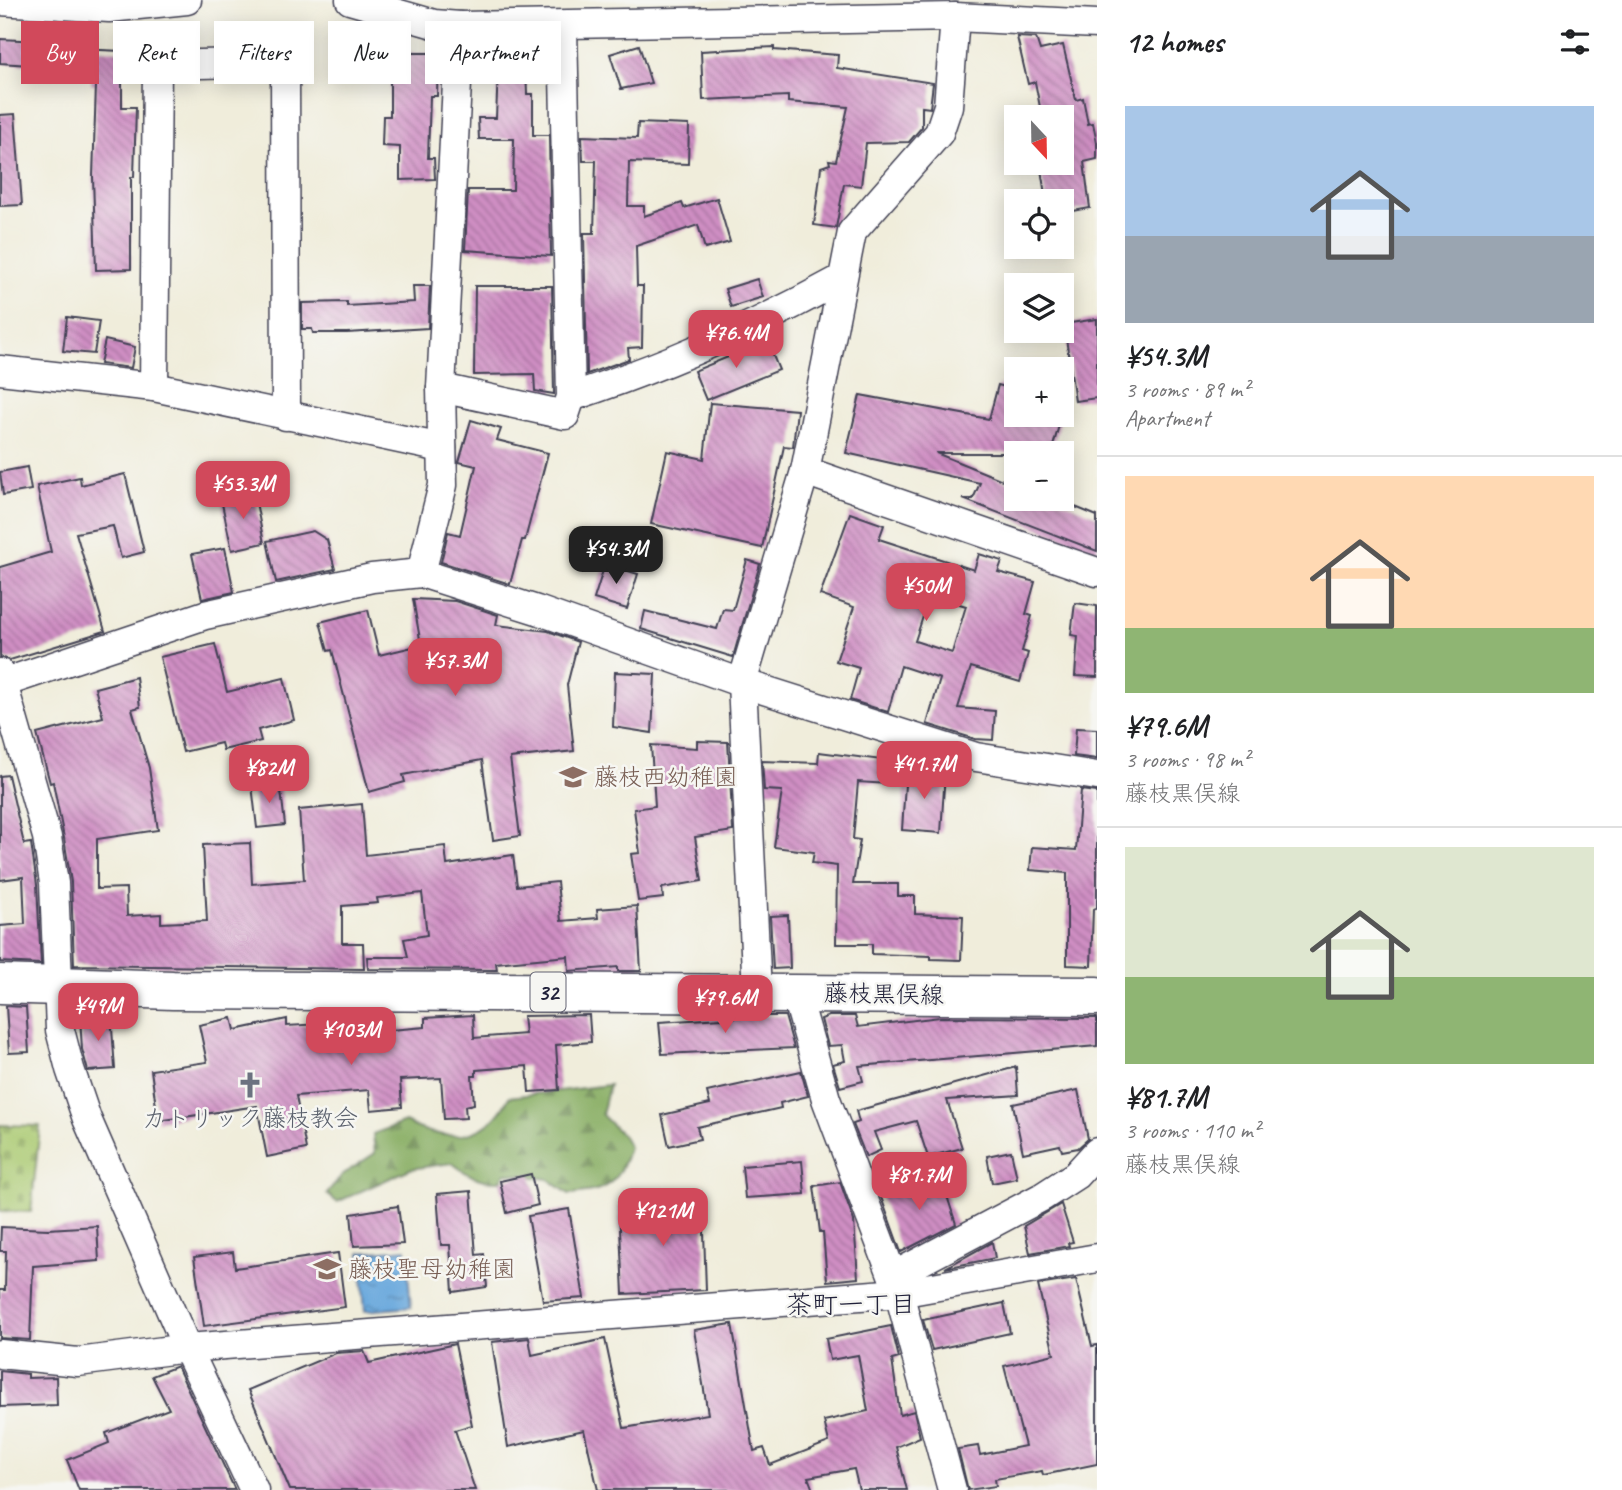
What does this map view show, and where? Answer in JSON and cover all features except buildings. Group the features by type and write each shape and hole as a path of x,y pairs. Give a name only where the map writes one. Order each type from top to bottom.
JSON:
{"main road":[{"name":"藤枝黒俣線","path":"0,984 173,990 1097,996"}],"street":[{"path":"0,1 109,8 187,0"},
{"path":"350,0 425,21"},
{"path":"441,388 565,415 571,397 563,27 955,17 1097,24"},
{"path":"757,992 742,683 805,471 852,232 939,133 948,106 955,17"},
{"path":"154,387 157,65 285,62 286,416"},
{"path":"421,573 443,485 441,388 457,84"},
{"path":"571,397 640,374 757,325 841,279"},
{"path":"0,370 154,387 442,448"},
{"path":"805,471 1097,572"},
{"path":"254,1490 187,1348 87,1119 61,1030 56,986 54,883 47,837 1,680 205,615 373,578 421,573 537,610 742,683 976,757 1097,776"},
{"path":"796,993 826,1099 896,1285 952,1490"},
{"path":"896,1285 1076,1175 1097,1152"},
{"path":"0,1354 78,1362 187,1348 896,1285 1097,1258"}],"green space":[{"path":"609,1085 602,1115 623,1136 629,1147 615,1178 602,1188 569,1194 548,1179 506,1173 500,1181 480,1179 452,1163 410,1169 337,1202 327,1194 342,1175 375,1153 373,1134 405,1122 435,1133 464,1135 489,1123 509,1097"},
{"path":"0,1125 40,1126 31,1212 0,1211"}],"water":[{"path":"406,1249 411,1307 365,1311 360,1253"}],"place":[{"name":"藤枝西幼稚園","path":"573,777"},
{"name":"カトリック藤枝教会","path":"250,1085"},
{"name":"藤枝聖母幼稚園","path":"327,1269"}],"district":[{"name":"茶町一丁目","path":"851,1304"}]}
